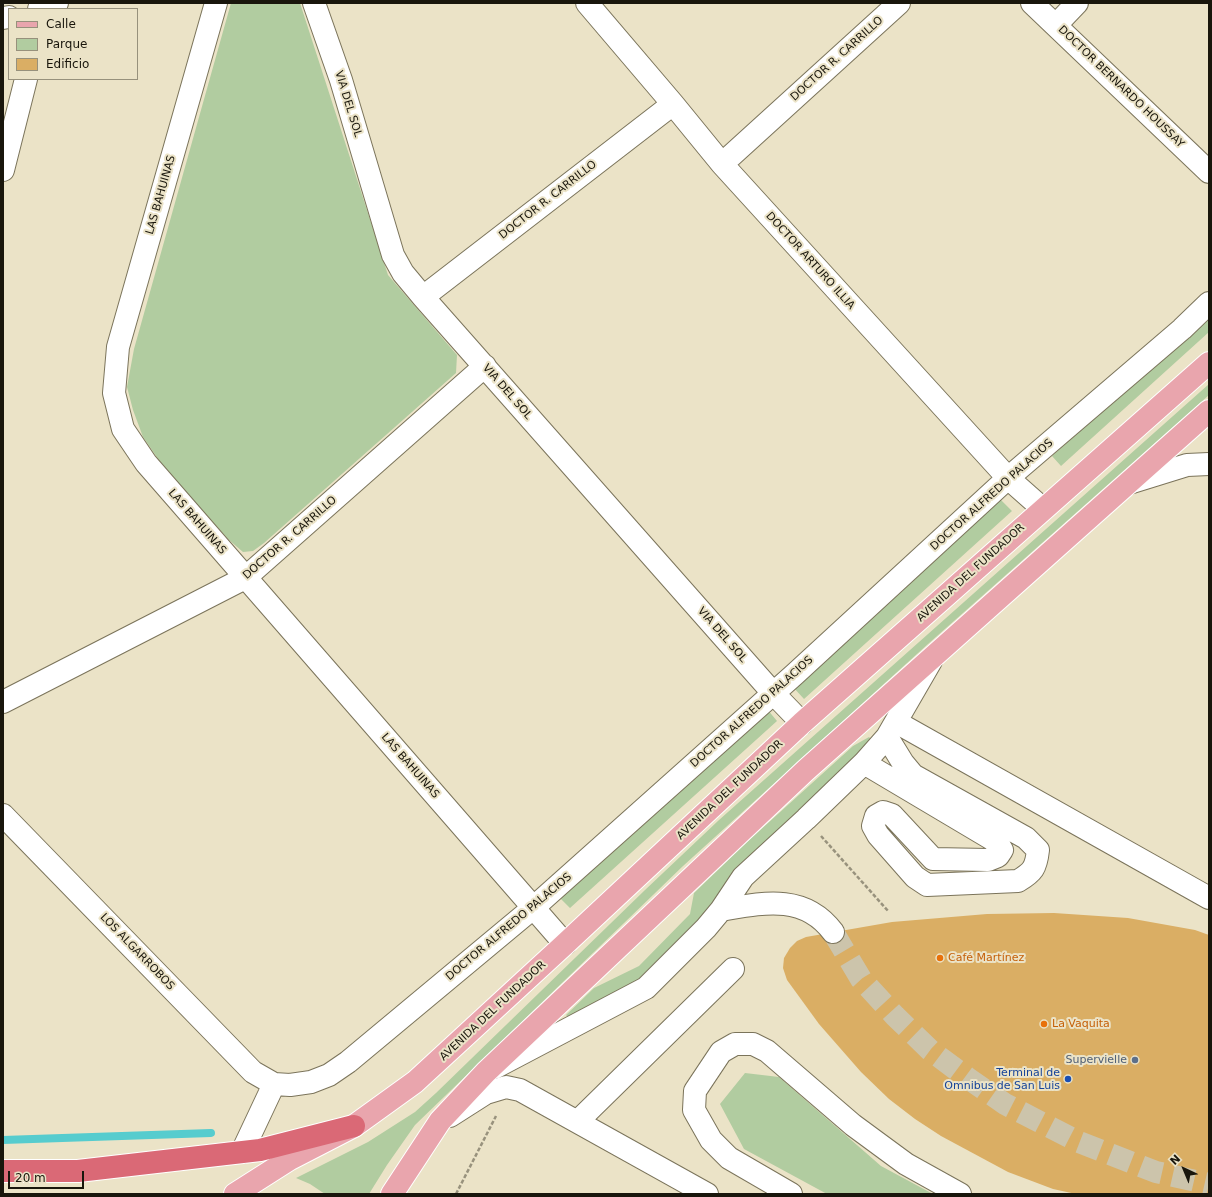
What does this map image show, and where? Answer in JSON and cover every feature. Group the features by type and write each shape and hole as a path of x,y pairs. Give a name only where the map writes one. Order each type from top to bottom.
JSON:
{"highway":[{"path":"3,1171 78,1171 260,1150 354,1126"}],"main road":[{"name":"AVENIDA DEL FUNDADOR","path":"235,1194 290,1159 354,1126 415,1082 802,723 1042,509 1209,363"},
{"path":"392,1194 440,1121 486,1072 806,770 1209,411"},
{"path":"254,1194 268,1194"}],"street":[{"name":"LAS BAHUINAS","path":"216,3 118,347 114,392 123,429 146,463 565,944"},
{"name":"VIA DEL SOL","path":"314,3 341,80 393,255 403,273 422,297 485,366 773,693 802,723"},
{"name":"DOCTOR ARTURO ILLIA","path":"587,3 722,164 1008,478 1042,509"},
{"name":"DOCTOR R. CARRILLO","path":"722,164 899,3"},
{"name":"DOCTOR BERNARDO HOUSSAY","path":"1032,3 1209,172"},
{"path":"1056,25 1077,3"},
{"path":"3,170 26,80"},
{"name":"DOCTOR R. CARRILLO","path":"422,297 673,104"},
{"name":"DOCTOR ALFREDO PALACIOS","path":"274,1084 290,1085 311,1082 329,1075 354,1057 533,908 773,693 1008,478 1182,329 1209,303"},
{"name":"DOCTOR R. CARRILLO","path":"3,702 245,578 485,366"},
{"path":"1129,483 1187,465 1209,464"},
{"path":"486,1072 646,988 706,928 721,910 743,877 806,820 864,763 891,729 934,657"},
{"path":"864,763 997,842 1002,850 998,856 988,860 932,859 892,815 883,812 876,816 873,826 878,835 914,877 927,885 1018,881 1030,874 1036,865 1038,850 1026,838 913,775 903,763 891,729"},
{"path":"891,729 1209,898"},
{"name":"LOS ALGARROBOS","path":"3,815 253,1072 274,1084"},
{"path":"721,910 764,903 784,904 805,908 826,922 833,932"},
{"path":"578,1121 733,969"},
{"path":"791,1194 729,1158 711,1140 694,1110 695,1091 721,1052 735,1044 753,1044 767,1051 853,1125 906,1164 960,1194"},
{"path":"242,1152 274,1084"},
{"path":"440,1121 486,1093 506,1087 520,1090 707,1194"}],"path":[{"path":"806,820 889,912"},
{"path":"456,1194 510,1088"}],"green space":[{"path":"231,3 300,3 388,275 457,355 456,373 264,543 253,551 243,552 229,540 165,469 143,437 133,410 127,387 134,349"},
{"path":"1209,315 1209,332 1061,466 1052,456"},
{"path":"1209,384 1209,395 928,644 683,866 415,1125 369,1194 325,1194 310,1184 296,1178 368,1142 415,1112 719,820"},
{"path":"1001,500 1012,511 804,699 793,687"},
{"path":"767,709 777,721 570,908 559,897"},
{"path":"869,737 874,742 643,982 572,1021 566,1015 594,988 639,966 690,914 694,893 747,842 853,746"},
{"path":"745,1073 779,1077 881,1166 933,1194 827,1194 744,1149 720,1104"}],"building":[{"path":"1054,913 1128,918 1195,930 1209,935 1209,1194 1076,1194 1053,1189 1008,1172 941,1136 915,1119 889,1099 861,1072 819,1024 787,980 783,968 784,958 790,948 797,941 806,937 892,922 987,914"}],"waterway":[{"path":"3,1140 211,1133"}],"tunnel":[{"path":"833,932 861,979 895,1016 930,1050 1005,1104 1079,1142 1156,1172 1209,1184"}],"place":[{"name":"Café Martínez","path":"940,958"},
{"name":"La Vaquita","path":"1044,1024"},
{"name":"Supervielle","path":"1135,1060"},
{"name":"Terminal de Omnibus de San Luis","path":"1068,1079"}]}
